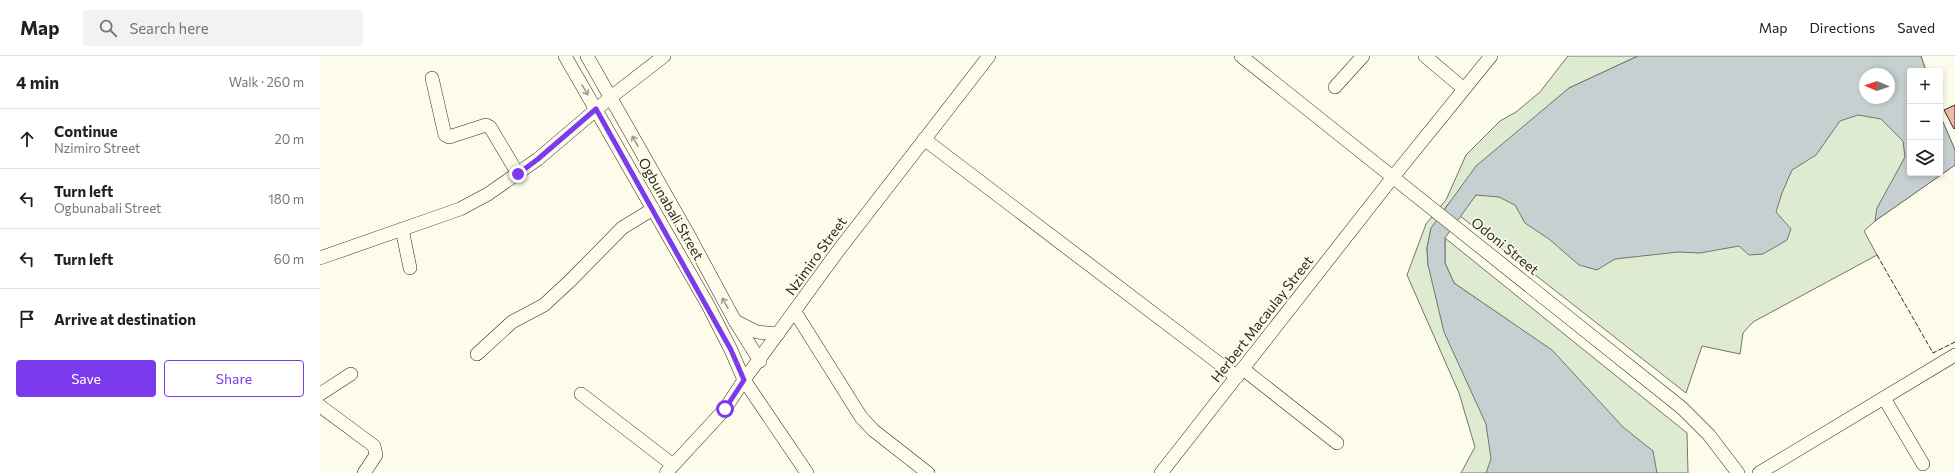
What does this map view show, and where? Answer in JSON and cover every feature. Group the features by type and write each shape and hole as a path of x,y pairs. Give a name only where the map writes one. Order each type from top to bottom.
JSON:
{"street":[{"name":"Ogbunabali Street","path":"565,56 719,326 744,380 807,473"},
{"name":"Ogbunabali Street","path":"587,56 734,320 760,361"},
{"path":"320,258 460,209 488,194 538,159 596,109 664,56"},
{"name":"Nzimiro Street","path":"669,469 725,409 744,380 760,361 838,251 990,56"},
{"name":"Odoni Street","path":"1241,56 1390,180 1433,209 1682,408 1714,441 1738,473"},
{"path":"1335,87 1364,56"},
{"path":"1425,56 1464,89"},
{"name":"Herbert Macaulay Street","path":"1160,473 1390,180 1492,56"},
{"path":"432,78 445,135 450,137 486,125 490,127 518,174"},
{"path":"924,139 1337,443"},
{"path":"477,354 512,322 544,305 622,228 653,210"},
{"path":"402,229 410,268"},
{"path":"795,312 861,417 873,430 928,473"},
{"path":"734,320 757,332 778,334"},
{"path":"1759,473 1955,355"},
{"path":"320,394 352,374"},
{"path":"581,394 669,469"},
{"path":"1884,398 1924,464"},
{"path":"320,406 374,446 376,455 364,473"}],"green space":[{"path":"1568,56 1638,56 1569,88 1448,204 1431,229 1427,248 1428,265 1552,473 1461,473 1475,447 1459,393 1407,275 1426,224 1446,200 1466,155 1500,121 1516,112 1540,92"},
{"path":"1921,56 1925,68 1907,68 1907,176 1939,176 1875,221 1864,231 1877,255 1753,322 1743,333 1740,354 1702,346 1686,393 1460,216 1476,195 1859,75 1859,104 1895,104 1895,68 1883,68"},
{"path":"1943,122 1955,150 1955,165 1943,173"},
{"path":"1445,238 1687,433 1688,473 1577,473 1512,323 1454,283 1445,263"}],"shaded area":[{"path":"1638,56 1921,56 1925,68 1907,68 1907,176 1939,176 1875,221 1877,208 1905,157 1903,141 1881,119 1858,115 1840,121 1816,155 1792,170 1776,212 1791,229 1787,240 1763,254 1749,255 1739,246 1700,253 1678,252 1615,259 1597,270 1579,265 1549,239 1525,223 1515,205 1499,197 1476,195 1445,238 1445,263 1454,283 1552,350 1623,427 1653,451 1657,473 1486,473 1491,459 1486,424 1444,332 1428,265 1427,248 1431,228 1476,166 1569,88"},
{"path":"1943,122 1955,150 1955,165 1943,173"}],"building":[{"path":"1955,105 1955,128 1954,129 1944,110"}],"fence":[{"path":"1877,255 1933,353 1955,342"}],"route":[{"path":"518,174 538,159 596,109 708,305 731,350 744,380 725,409"}]}
